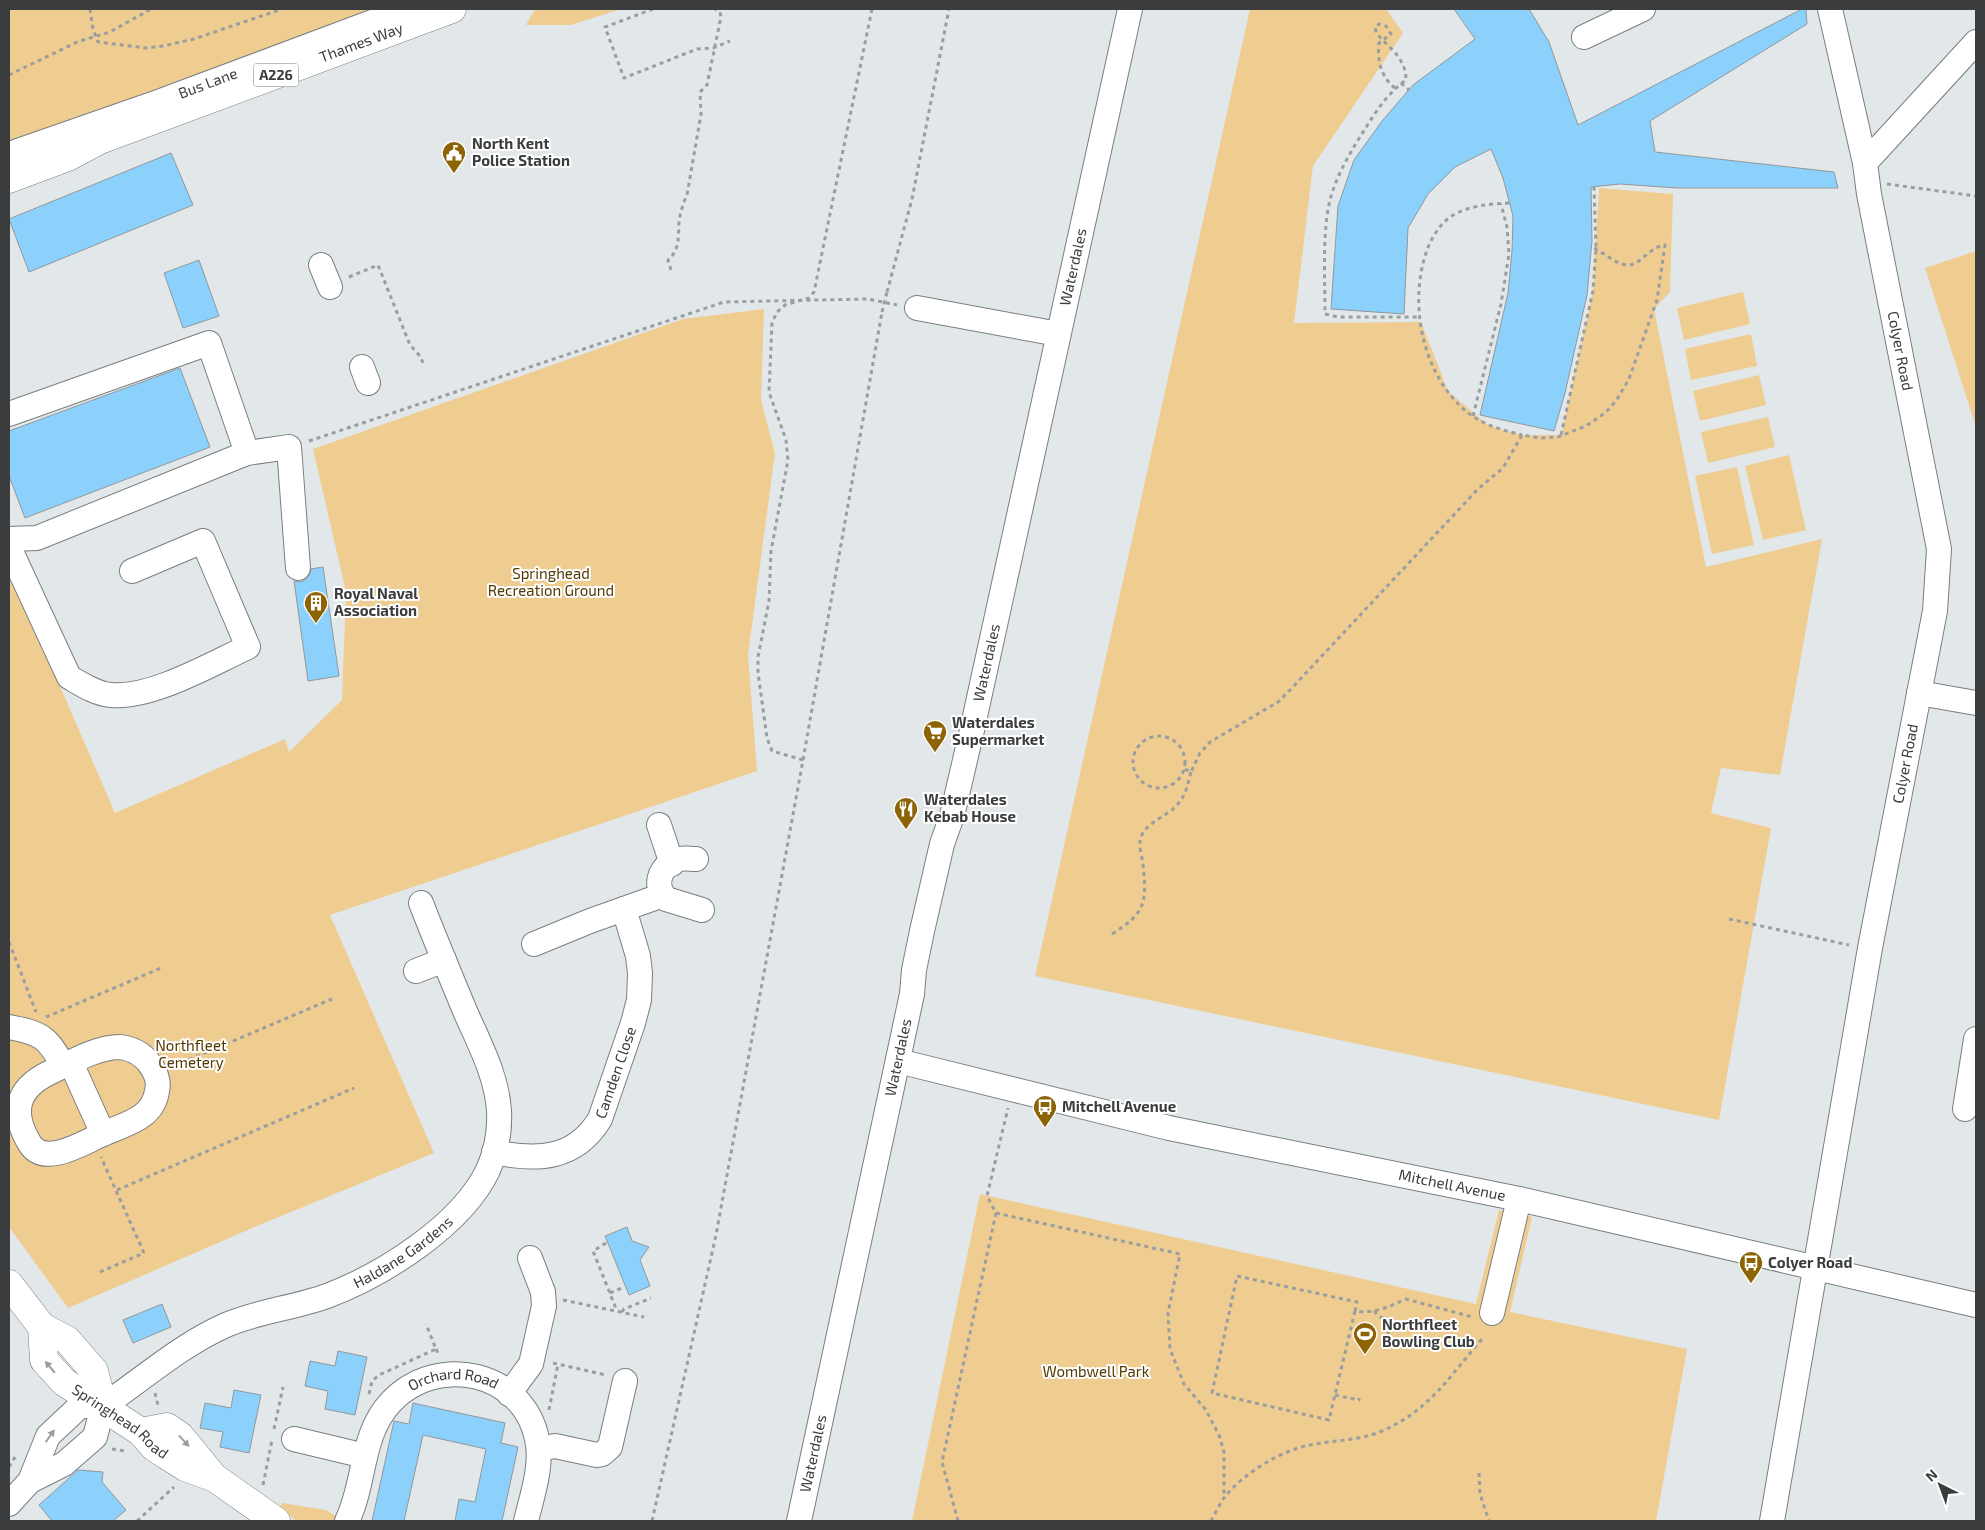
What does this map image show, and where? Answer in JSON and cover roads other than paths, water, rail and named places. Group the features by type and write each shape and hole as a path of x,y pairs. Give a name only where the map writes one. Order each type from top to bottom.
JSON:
{"main road":[{"name":"Thames Way","path":"9,179 68,157 100,140 452,9"},
{"name":"Thames Way","path":"9,164 76,143 100,140"},
{"path":"9,1284 42,1327 67,1340 94,1371 103,1406"},
{"name":"Springhead Road","path":"103,1406 141,1432 154,1447 185,1467 215,1478 274,1521"}],"street":[{"name":"Bus Lane","path":"9,154 161,102 407,9"},
{"name":"Waterdales","path":"799,1521 912,994 917,954 942,844 952,816 972,730 1130,9"},
{"path":"1584,37 1643,9"},
{"name":"Colyer Road","path":"1772,1521 1870,948 1935,611 1939,549 1869,194 1865,163 1830,9"},
{"path":"1865,163 1976,42"},
{"path":"916,308 1058,334"},
{"path":"9,414 209,343 247,453"},
{"path":"9,539 37,538 247,453 289,447 298,568"},
{"path":"9,547 69,677 85,687 110,696 128,695 162,687 248,647 203,541 132,571"},
{"path":"1919,693 1976,703"},
{"path":"659,824 672,864"},
{"path":"696,859 678,860 672,864 658,876 659,886 667,900 702,910"},
{"path":"534,944 663,895"},
{"name":"Haldane Gardens","path":"103,1406 174,1354 204,1336 247,1317 326,1296 391,1265 429,1236 462,1207 483,1179 494,1152 499,1111 494,1082 421,903"},
{"name":"Camden Close","path":"494,1152 522,1158 553,1155 579,1142 590,1132 600,1118 638,1005 640,980 638,956 624,909"},
{"path":"416,971 444,960"},
{"path":"26,1025 50,1043 67,1064 98,1136"},
{"path":"1965,1108 1976,1039"},
{"path":"127,1048 139,1053 156,1074 158,1082 157,1094 148,1112 130,1123 64,1151 46,1153 34,1149 25,1134 19,1107 23,1093 32,1083 67,1064 102,1049 127,1048"},
{"name":"Mitchell Avenue","path":"898,1061 1169,1128 1519,1199 1976,1305"},
{"path":"1492,1314 1519,1199"},
{"path":"509,1394 532,1362 543,1310 544,1298 530,1258"},
{"name":"Orchard Road","path":"347,1521 354,1505 370,1434 381,1414 398,1395 418,1381 438,1374 464,1374 489,1381 509,1394 524,1409 531,1421 536,1433 539,1449 526,1521"},
{"path":"539,1449 554,1446 598,1455 602,1454 610,1445 616,1378"},
{"path":"9,1504 30,1480 48,1436 80,1406 103,1406 95,1437 64,1464 30,1480"},
{"path":"294,1439 365,1456"}],"place":[{"name":"North Kent Police Station","path":"454,174"},
{"name":"Royal Naval Association","path":"316,624"},
{"name":"Waterdales Supermarket","path":"935,753"},
{"name":"Waterdales Kebab House","path":"906,830"},
{"name":"Mitchell Avenue","path":"1045,1128"},
{"name":"Colyer Road","path":"1751,1284"},
{"name":"Northfleet Bowling Club","path":"1365,1355"}],"park label":[{"name":"Springhead Recreation Ground","path":"551,582"},
{"name":"Northfleet Cemetery","path":"191,1054"},
{"name":"Wombwell Park","path":"1096,1372"}]}
